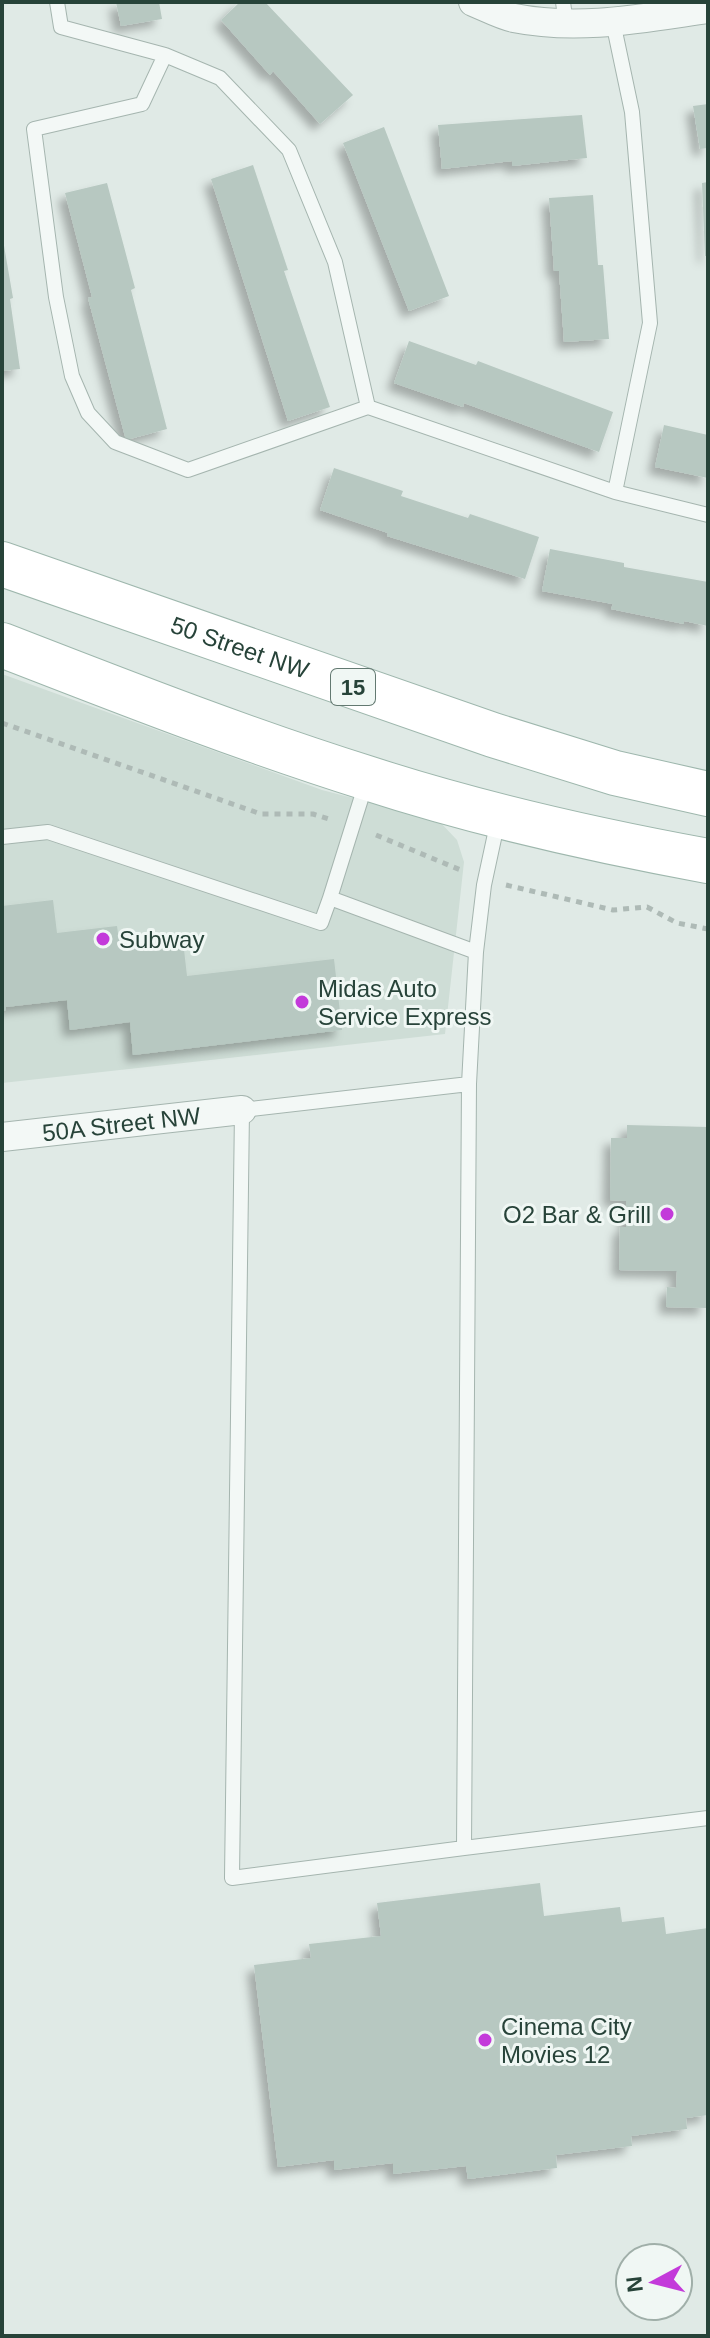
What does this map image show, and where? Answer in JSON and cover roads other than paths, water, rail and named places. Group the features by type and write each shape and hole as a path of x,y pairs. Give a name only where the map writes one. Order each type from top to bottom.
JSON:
{"main road":[{"name":"50 Street NW","path":"2,564 493,735 615,773 708,794"},
{"path":"2,645 151,703 367,779 589,838 708,861"}],"street":[{"path":"473,2 512,17 565,13 613,22 708,9"},
{"name":"50A Street NW","path":"2,1137 242,1110"}],"lane":[{"path":"57,2 61,27 165,55 220,78 289,150 335,262 368,407"},
{"path":"613,22 632,112 650,323 615,492"},
{"path":"165,55 142,104 34,129 56,297 72,376 88,413 115,442 188,470 368,407 615,492 708,515"},
{"path":"2,837 48,832 321,923 367,779"},
{"path":"464,1848 469,1084 476,952 484,885 499,816"},
{"path":"330,898 476,952"},
{"path":"469,1084 242,1110 232,1878 708,1818"}],"place":[{"name":"Subway","path":"103,939"},
{"name":"Midas Auto Service Express","path":"302,1002"},
{"name":"O2 Bar & Grill","path":"667,1214"},
{"name":"Cinema City Movies 12","path":"485,2040"}]}
